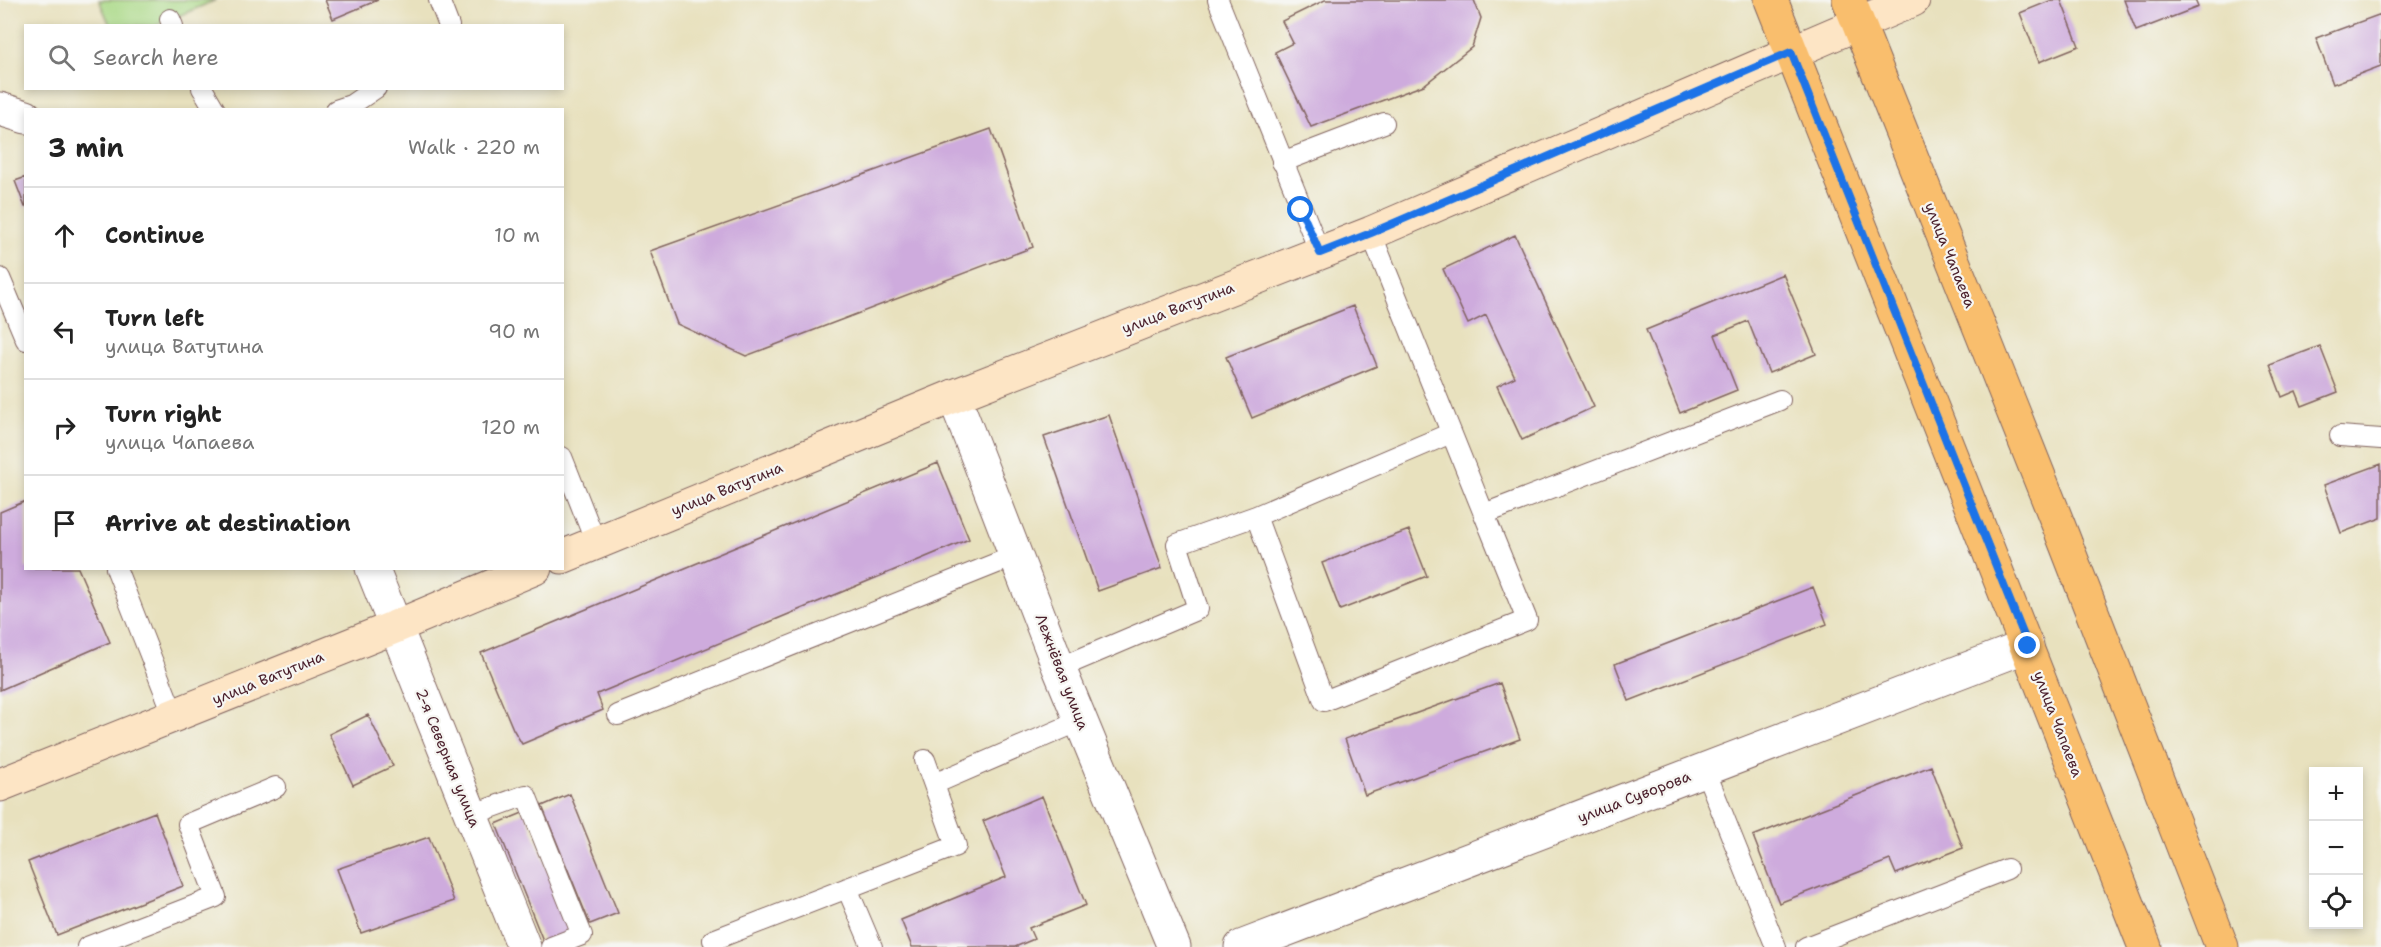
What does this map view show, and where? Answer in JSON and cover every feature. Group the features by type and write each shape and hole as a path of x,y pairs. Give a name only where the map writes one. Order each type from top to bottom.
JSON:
{"main road":[{"name":"улица Чапаева","path":"1771,0 2145,947"},
{"name":"улица Ватутина","path":"564,556 954,396 1371,233 1791,52 1853,12 1913,0"},
{"name":"улица Чапаева","path":"1853,12 2058,524 2222,947"},
{"name":"улица Ватутина","path":"0,785 395,627 530,570"}],"street":[{"path":"0,109 24,116"},
{"name":"Лежнёвая улица","path":"954,396 1080,721 1174,947"},
{"name":"2-я Северная улица","path":"373,570 524,947"},
{"name":"улица Суворова","path":"1241,947 2028,646"}],"lane":[{"path":"439,0 448,24"},
{"path":"1225,2 1282,162 1320,253"},
{"path":"203,90 214,108"},
{"path":"346,108 373,90"},
{"path":"1282,162 1384,123"},
{"path":"1256,516 1324,701 1527,620 1371,233"},
{"path":"0,278 24,335"},
{"path":"1484,514 1780,400"},
{"path":"1059,668 1198,609 1177,544 1256,516 1451,433"},
{"path":"2340,436 2381,439"},
{"path":"564,462 596,543"},
{"path":"618,715 1017,555"},
{"path":"117,570 174,716"},
{"path":"934,784 1080,721"},
{"path":"713,940 956,846 925,760"},
{"path":"1705,770 1776,947"},
{"path":"87,947 216,897 188,824 276,787"},
{"path":"471,815 526,795 582,935 551,947"},
{"path":"1806,947 2007,870"},
{"path":"848,888 872,947"}],"green space":[{"path":"99,0 216,0 160,24 110,24"}],"building":[{"path":"325,0 378,0 333,19"},
{"path":"1325,0 1474,0 1481,18 1472,47 1424,85 1311,127 1275,52 1293,43 1282,21"},
{"path":"2052,0 2061,0 2079,46 2039,62 2020,13"},
{"path":"2124,0 2195,0 2198,7 2136,31"},
{"path":"2381,14 2381,66 2333,84 2316,38"},
{"path":"991,129 1033,247 746,356 677,324 650,251"},
{"path":"24,178 24,204 15,181"},
{"path":"1515,235 1594,407 1522,440 1497,386 1515,377 1486,315 1468,324 1443,269"},
{"path":"1783,274 1816,354 1769,373 1748,321 1715,335 1737,390 1680,413 1646,330"},
{"path":"1353,306 1377,366 1252,418 1226,357"},
{"path":"2320,346 2338,392 2302,406 2296,391 2282,397 2270,365"},
{"path":"1109,415 1162,568 1098,591 1044,437"},
{"path":"938,463 969,539 597,694 603,710 522,744 513,729 481,653"},
{"path":"2381,464 2381,518 2341,533 2324,485"},
{"path":"24,502 24,570 79,570 110,642 0,690 0,512"},
{"path":"1409,530 1427,576 1340,610 1322,563"},
{"path":"1813,587 1827,624 1629,701 1615,664"},
{"path":"1500,683 1520,739 1365,795 1345,739"},
{"path":"368,715 393,766 353,785 329,734"},
{"path":"1931,766 1963,848 1896,874 1890,860 1779,903 1753,836"},
{"path":"570,794 618,913 590,924 542,806"},
{"path":"1042,796 1086,905 1029,928 1034,939 1015,947 912,947 901,920 1006,877 983,821"},
{"path":"155,812 183,886 57,935 28,862"},
{"path":"525,812 572,932 544,943 496,824"},
{"path":"429,837 454,901 361,933 337,869"}],"route":[{"path":"1301,210 1320,253 1791,52 2028,646"}]}
